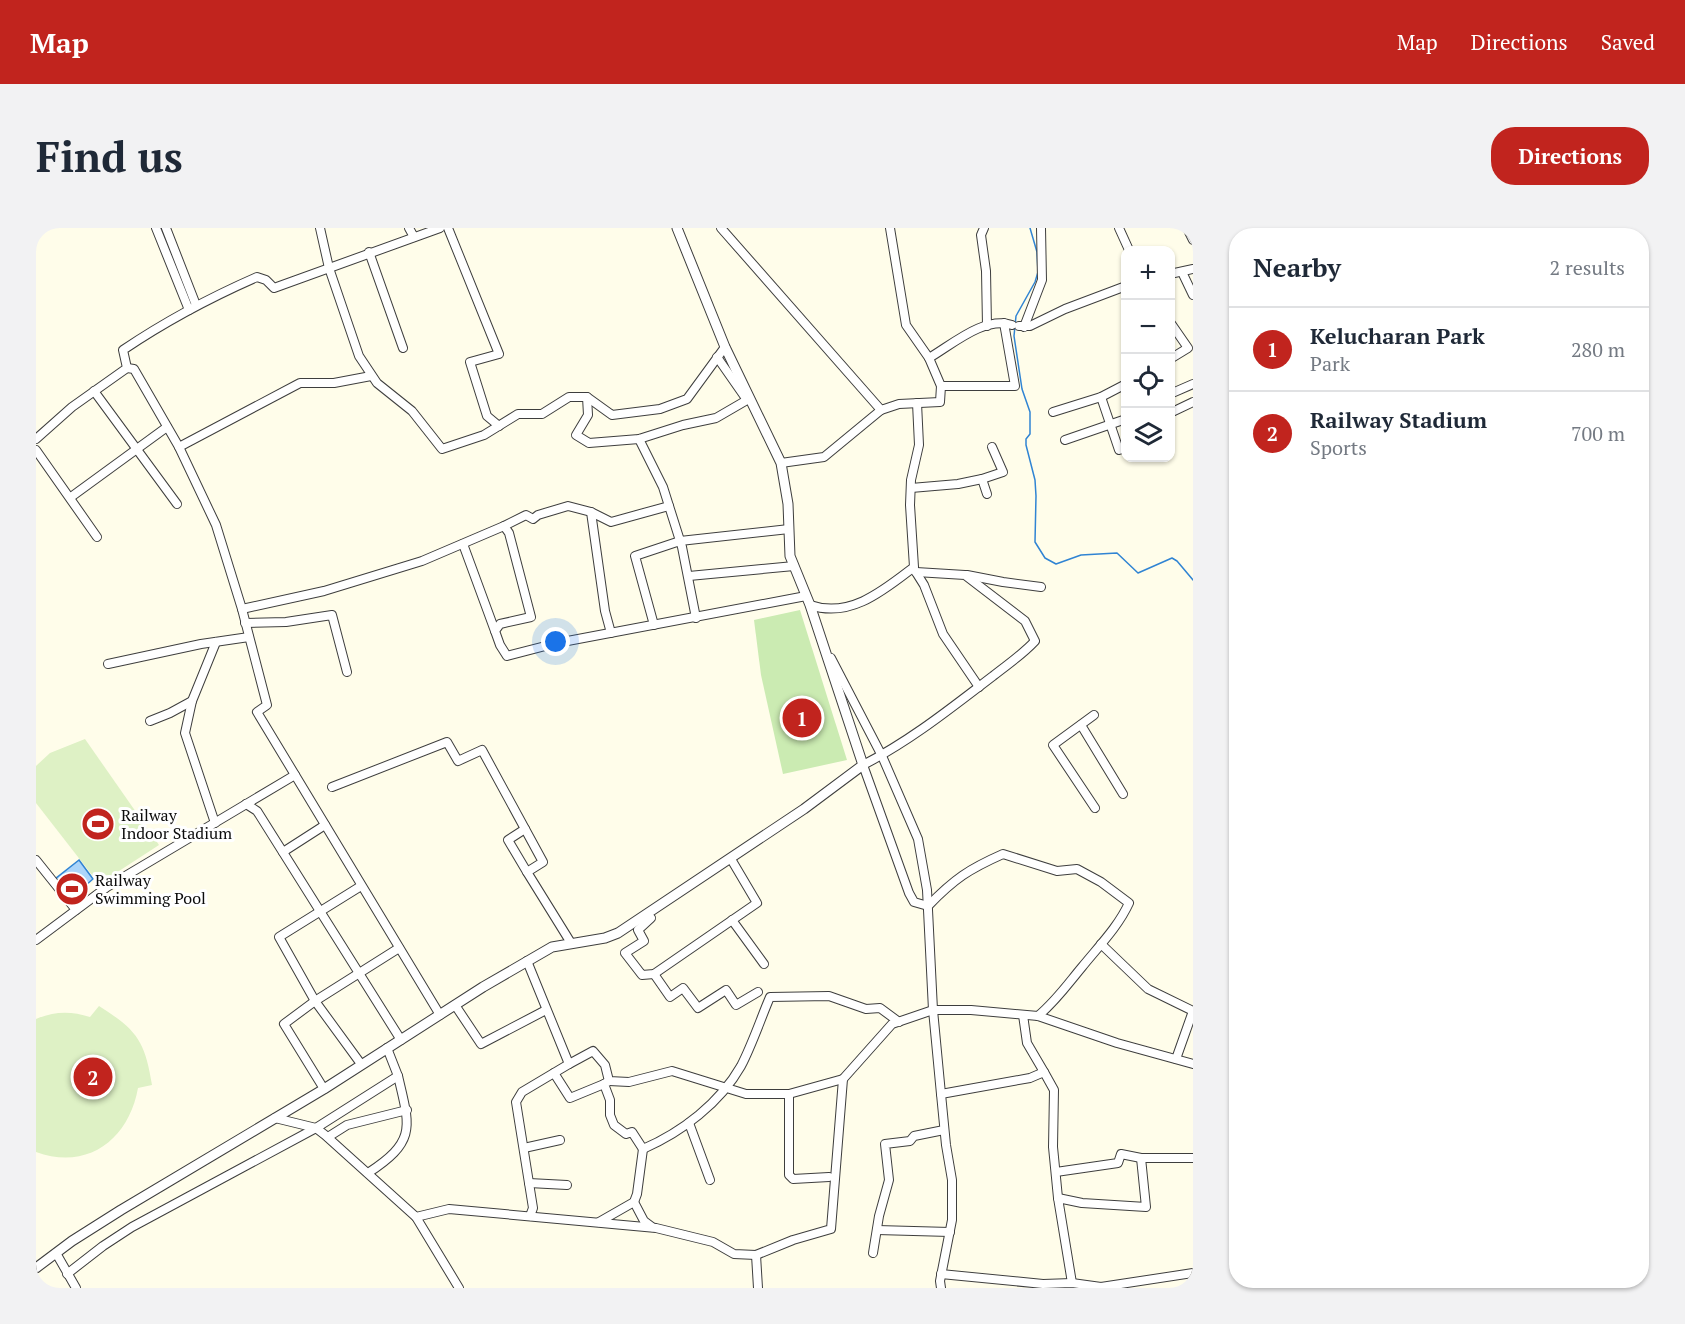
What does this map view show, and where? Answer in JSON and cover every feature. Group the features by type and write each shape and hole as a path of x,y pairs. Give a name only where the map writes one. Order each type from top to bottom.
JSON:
{"street":[{"path":"156,228 192,307"},
{"path":"166,228 192,307"},
{"path":"320,228 329,268 359,356 376,383 412,411 442,449 484,435 518,414 543,414 569,397 587,397 612,415 660,409 687,399 725,347"},
{"path":"409,228 414,237"},
{"path":"127,368 123,350 192,307 256,277 266,280 274,288 440,228"},
{"path":"448,228 500,354 470,362 487,416 499,426"},
{"path":"677,228 725,347 782,463 790,556 808,601 909,893 914,902 928,906"},
{"path":"721,228 881,410"},
{"path":"782,463 824,457 881,410 899,404 940,402 941,386 929,358 906,325 890,228"},
{"path":"984,228 981,235 986,271 987,326"},
{"path":"1019,326 1042,280 1041,228"},
{"path":"1119,228 1126,246"},
{"path":"1187,228 1193,240"},
{"path":"369,252 403,348"},
{"path":"1175,273 1193,269"},
{"path":"1182,272 1193,295"},
{"path":"929,358 982,326 1004,323 1030,326 1065,309 1121,288"},
{"path":"941,386 970,388 1015,386 1004,323"},
{"path":"1175,329 1188,348 1175,356"},
{"path":"587,397 588,415 576,435 589,443 639,439 683,425 716,418 747,400 717,357"},
{"path":"36,439 94,391 127,368 134,369 179,447 216,525 242,609 267,705 257,712 440,1015"},
{"path":"179,447 300,383 334,383 372,376"},
{"path":"1175,392 1193,384"},
{"path":"1053,412 1101,397 1121,386"},
{"path":"94,391 177,504"},
{"path":"1101,397 1119,450 1121,449"},
{"path":"1175,411 1193,402"},
{"path":"917,403 919,445 911,488 915,570 924,585 943,634 979,687"},
{"path":"1065,440 1121,421"},
{"path":"71,497 167,426"},
{"path":"639,439 663,487 689,576 696,618"},
{"path":"911,488 958,484 1003,472 992,447"},
{"path":"36,450 97,537"},
{"path":"982,479 987,494"},
{"path":"242,609 324,591 422,561 504,526 526,514 534,519 538,515 568,506 611,522 669,506"},
{"path":"591,513 605,610 611,633"},
{"path":"495,631 500,624 531,617 509,533 504,526"},
{"path":"654,625 635,556 680,541 789,529"},
{"path":"463,544 500,645 507,656 557,643 654,625 808,601 820,609 843,610 861,603 915,570 965,574 1041,587"},
{"path":"689,576 794,566"},
{"path":"36,1268 121,1210 324,1089 527,961 552,947 605,938 618,933 804,809 863,765 882,756 939,718 1020,657 1035,641 1025,621 965,574"},
{"path":"245,623 286,622 332,615 347,672"},
{"path":"108,664 249,637"},
{"path":"215,823 185,733 192,701 216,642"},
{"path":"822,642 882,756 918,839 928,906 933,1010 944,1130 952,1180 952,1220 941,1274 941,1288"},
{"path":"150,721 192,701"},
{"path":"1094,715 1053,745 1095,808"},
{"path":"1081,724 1123,794"},
{"path":"332,787 447,742 458,761 482,750 543,862 527,872"},
{"path":"36,940 107,887 295,775"},
{"path":"246,804 257,812 401,1040"},
{"path":"283,852 325,825"},
{"path":"525,829 508,840 571,943"},
{"path":"928,906 947,885 972,867 1003,854 1057,871 1077,869 1101,882 1129,903 1121,920 1055,1002 1038,1016"},
{"path":"651,918 638,930 644,941 625,953 642,975 654,974 757,903 731,859"},
{"path":"36,860 76,910"},
{"path":"361,886 279,937 315,1001 361,1064"},
{"path":"732,920 764,964"},
{"path":"1101,944 1148,989 1193,1011 1176,1059"},
{"path":"324,1089 284,1024 315,1001 399,948"},
{"path":"527,961 569,1064"},
{"path":"654,974 670,997 683,988 698,1008 726,990 736,1005 758,992"},
{"path":"643,1149 689,1123 726,1088 741,1065 770,997 829,996 866,1009 880,1008 899,1022"},
{"path":"455,1005 481,1044 546,1010"},
{"path":"554,1073 570,1098 607,1082 629,1082 672,1071 746,1094 789,1094 843,1079 892,1024 933,1010 971,1010 1038,1016 1117,1043 1193,1064"},
{"path":"1023,1014 1027,1043 1054,1090 1053,1147 1058,1198 1072,1283"},
{"path":"368,1173 394,1154 406,1135 407,1110 398,1076 387,1048"},
{"path":"530,1216 533,1208 516,1102 522,1092 592,1051 605,1065 610,1114 615,1125 626,1134 632,1132 643,1149 634,1202 644,1221 654,1228"},
{"path":"941,1094 1030,1078 1044,1072"},
{"path":"67,1274 132,1227 316,1128 398,1076"},
{"path":"416,1217 449,1209 654,1228 713,1242 734,1254 756,1255 793,1240 831,1229 843,1079"},
{"path":"789,1094 789,1175 793,1179 829,1177"},
{"path":"328,1137 347,1125 407,1110"},
{"path":"275,1119 316,1128 416,1217 459,1288"},
{"path":"689,1123 710,1180"},
{"path":"873,1254 889,1180 885,1144 910,1141 914,1136 944,1130"},
{"path":"524,1148 561,1140"},
{"path":"1056,1172 1118,1163 1121,1154 1141,1158 1193,1158"},
{"path":"1058,1198 1082,1203 1146,1207 1141,1158"},
{"path":"529,1183 567,1185"},
{"path":"598,1223 634,1202"},
{"path":"877,1230 950,1232"},
{"path":"56,1253 76,1288"},
{"path":"756,1255 758,1288"},
{"path":"941,1274 1101,1287 1193,1272"}],"green space":[{"path":"800,610 847,760 783,774 761,675 754,620"},
{"name":"Railway Indoor Stadium","path":"85,739 159,845 99,884 36,803 36,766 50,753"},
{"path":"99,1006 122,1022 137,1038 146,1057 152,1085 138,1088 126,1122 103,1146 89,1154 73,1157 55,1157 36,1152 36,1019 50,1014 63,1013 90,1017"}],"water":[{"name":"Railway Swimming Pool","path":"79,860 93,879 70,899 55,879"}],"waterway":[{"path":"1030,228 1037,252 1038,272 1016,316 1014,336 1022,389 1030,412 1030,434 1026,439 1026,445 1035,480 1035,542 1045,558 1056,564 1081,555 1117,553 1138,573 1172,558 1193,580"}],"place":[{"name":"Kelucharan Park","path":"802,718"},
{"name":"Railway Indoor Stadium","path":"98,824"},
{"name":"Railway Swimming Pool","path":"72,889"},
{"name":"Railway Stadium","path":"93,1077"}]}
